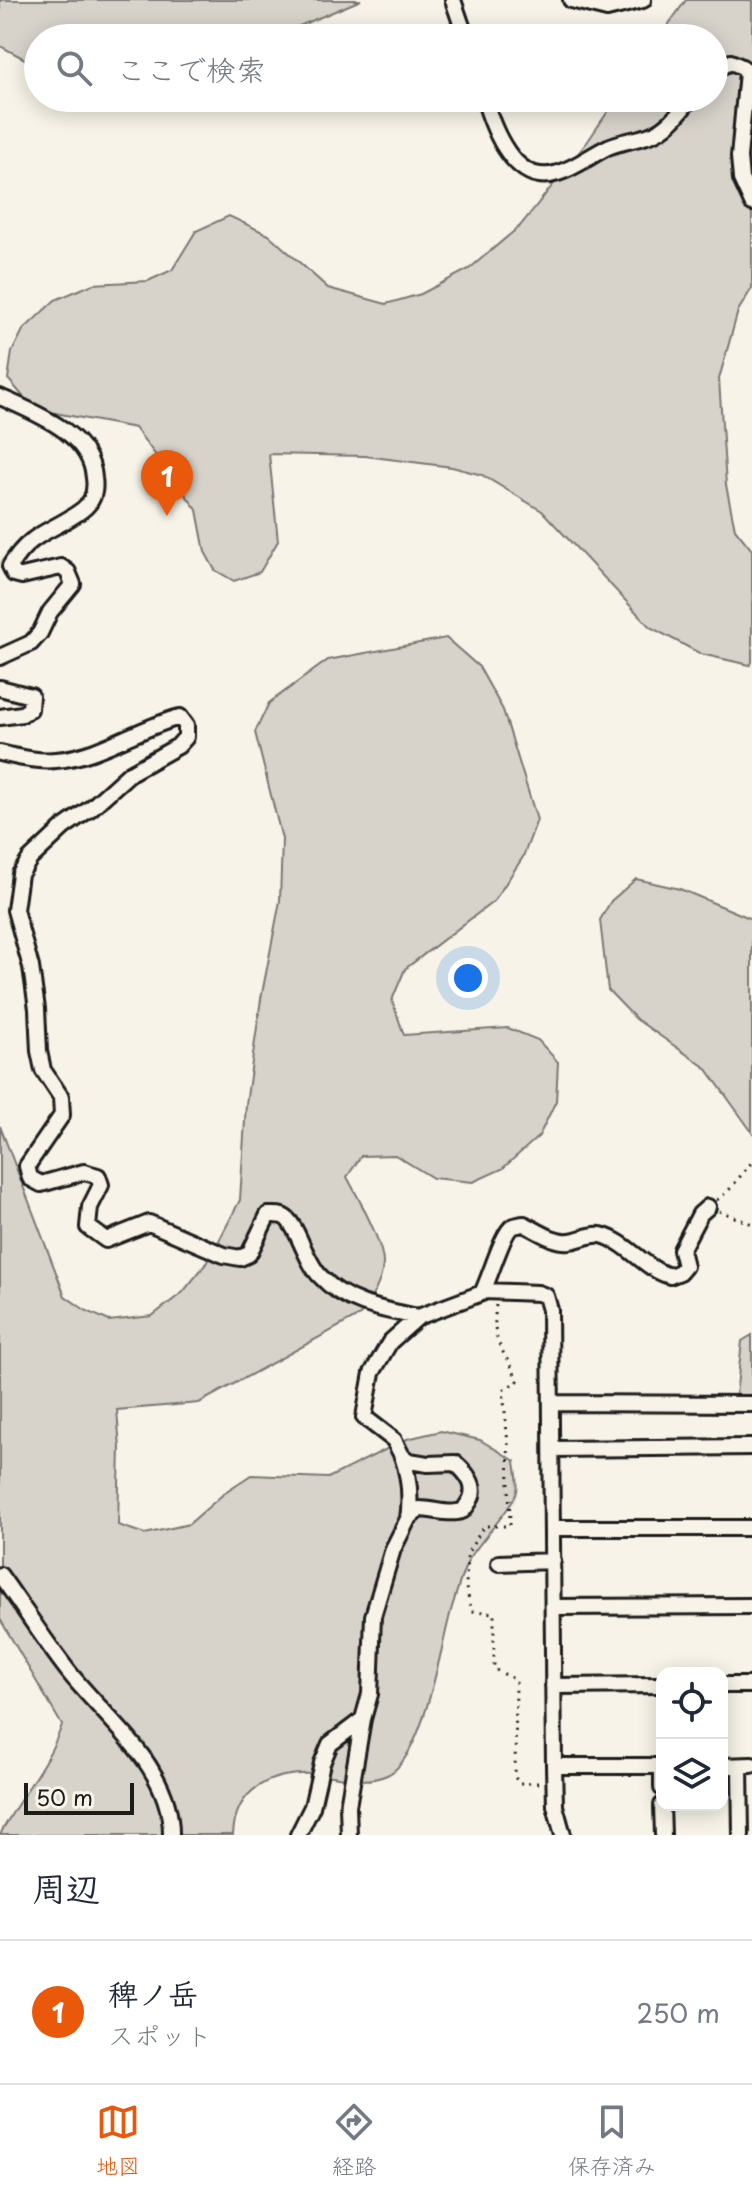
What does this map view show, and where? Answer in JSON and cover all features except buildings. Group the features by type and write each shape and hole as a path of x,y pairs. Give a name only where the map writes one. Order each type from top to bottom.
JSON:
{"street":[{"path":"453,0 461,24"},
{"path":"571,0 607,9 643,0"},
{"path":"728,63 731,62 747,72 739,157 741,179 752,203"},
{"path":"488,112 492,126 513,161 536,173 556,175 610,146 653,135 679,112"},
{"path":"0,397 66,432 82,448 94,468 96,492 84,509 43,531 20,550 10,566 14,574 22,576 61,567 68,572 73,584 50,612 40,633 31,643 0,657"},
{"path":"0,688 31,696 33,702 30,709 22,714 0,717"},
{"path":"0,753 55,760 92,751 152,724 180,717 186,725 186,737 178,746 130,773 64,827 30,859 20,874 15,910 31,967 39,1051 43,1070 61,1097 62,1115 27,1166 30,1178 41,1184 84,1172 98,1176 101,1185 90,1207 88,1227 106,1240 149,1223 224,1255 240,1258 249,1254 268,1215 278,1214 287,1218 305,1255 320,1277 333,1287 369,1307 418,1317"},
{"path":"483,1291 504,1235 512,1226 524,1224 546,1236 568,1242 598,1234 646,1265 670,1276 685,1266 681,1250 700,1214 708,1207"},
{"path":"349,1835 348,1806 370,1694 373,1616 393,1549 408,1519 410,1506 407,1471 394,1440 364,1417 372,1373 390,1342 418,1317 455,1305 483,1291 538,1293 546,1296 550,1310 554,1766 555,1806 563,1835"},
{"path":"551,1403 752,1404"},
{"path":"552,1449 752,1447"},
{"path":"402,1456 409,1461 428,1464 455,1463 467,1474 473,1489 472,1499 464,1510 454,1513 419,1509 408,1519"},
{"path":"552,1528 752,1528"},
{"path":"499,1563 553,1561"},
{"path":"0,1575 68,1671 151,1768 165,1795 171,1835"},
{"path":"553,1607 752,1606"},
{"path":"553,1686 656,1685"},
{"path":"728,1685 752,1685"},
{"path":"298,1835 312,1807 322,1763 330,1744 363,1719"},
{"path":"554,1766 656,1766"},
{"path":"741,1835 746,1766"},
{"path":"662,1811 663,1835"}],"path":[{"path":"752,1162 729,1190 708,1207 752,1224"}],"shaded area":[{"path":"0,0 361,0 304,24 24,24 24,59 0,46"},
{"path":"686,0 752,0 752,288 738,311 719,379 726,485 735,529 752,550 750,665 701,654 650,627 542,511 482,475 452,467 365,456 269,454 278,541 260,572 234,581 215,570 205,552 197,510 135,428 34,409 8,379 12,352 23,330 55,300 93,284 148,281 172,270 196,231 229,216 269,235 328,288 386,304 421,294 469,269 520,226 608,112 728,112 728,24 669,24"},
{"path":"446,638 479,667 503,710 537,820 523,857 494,901 405,969 392,1000 404,1035 508,1028 538,1040 558,1062 556,1101 539,1136 502,1169 473,1182 433,1178 395,1155 361,1156 347,1177 375,1232 383,1264 378,1285 364,1309 360,1315 199,1403 117,1410 120,1448 118,1525 145,1534 189,1524 228,1490 251,1475 328,1478 407,1439 441,1431 480,1440 515,1461 518,1484 515,1497 466,1566 421,1725 400,1765 387,1775 360,1780 299,1774 271,1780 248,1795 241,1805 233,1835 0,1835 49,1754 62,1725 0,1619 0,1126 65,1296 109,1321 152,1316 183,1292 209,1260 240,1200 246,1104 261,999 280,901 282,839 255,732 269,703 328,660"},
{"path":"636,879 680,889 752,919 752,1132 706,1068 636,1019 608,990 600,920 611,901"},
{"path":"752,1335 752,1396 736,1396 742,1341"}],"place":[{"name":"稗ノ岳","path":"167,516"}]}
